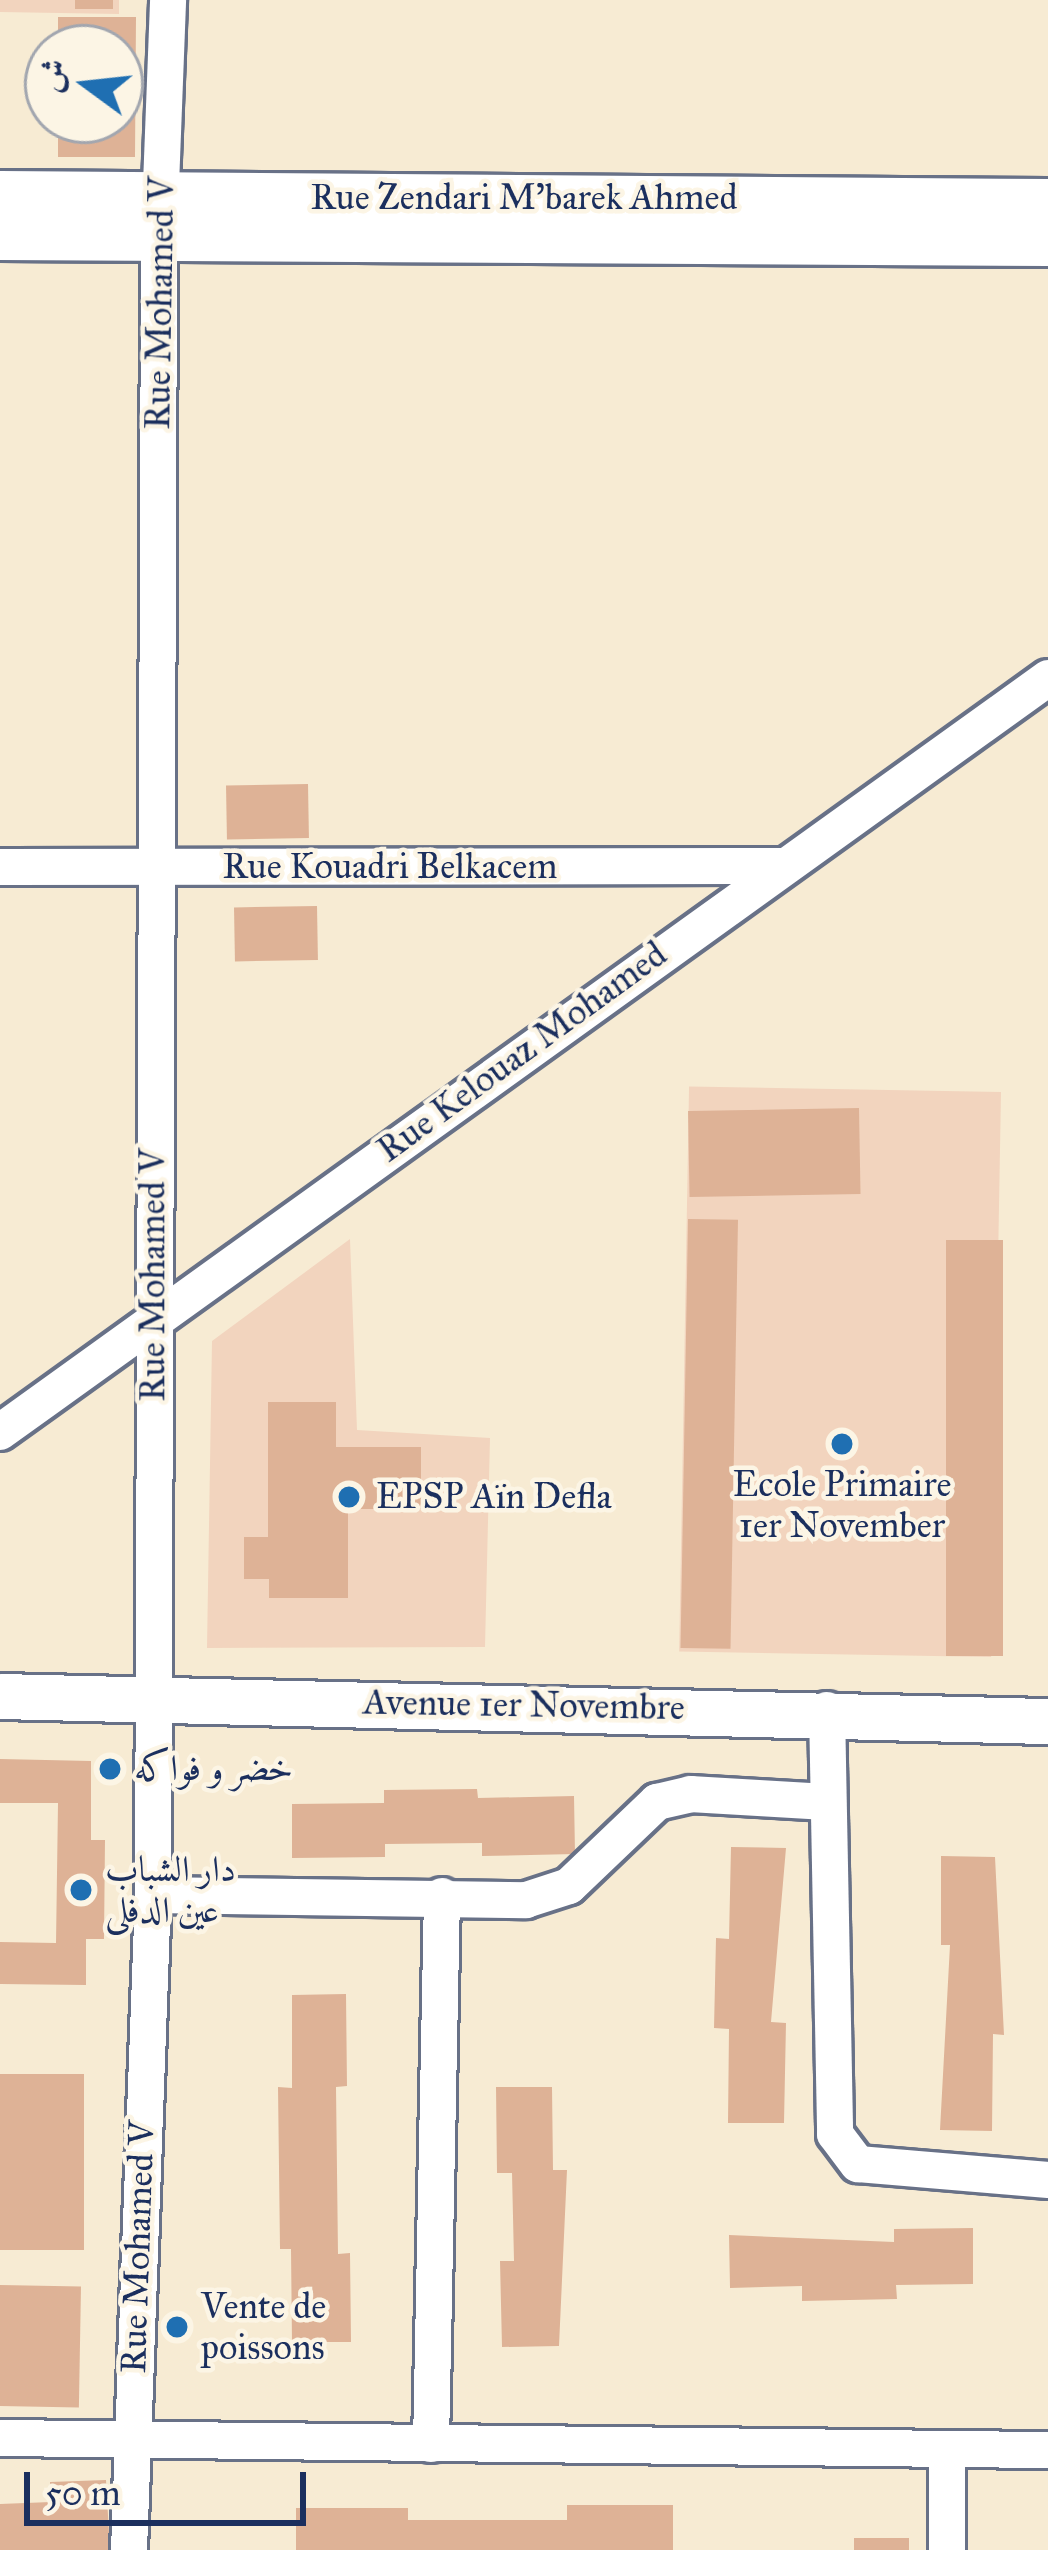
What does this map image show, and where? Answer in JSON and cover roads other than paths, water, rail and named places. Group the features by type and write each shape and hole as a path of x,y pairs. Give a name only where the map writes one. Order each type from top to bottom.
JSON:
{"main road":[{"name":"Rue Zendari M'barek Ahmed","path":"0,193 160,216 1048,202"},
{"path":"0,237 160,216 1048,243"},
{"name":"Avenue 1er Novembre","path":"0,1696 827,1710 1048,1721"}],"street":[{"name":"Rue Mohamed V","path":"129,2550 129,2441 153,1894 151,1317 160,216 168,0"},
{"name":"Rue Kelouaz Mohamed","path":"0,1432 151,1317 1048,678"},
{"name":"Rue Kouadri Belkacem","path":"0,867 780,866"},
{"path":"827,1710 835,2134 858,2164 1048,2180"},
{"path":"153,1894 526,1900 569,1886 657,1802 691,1794 826,1802"},
{"path":"430,2444 442,1896"},
{"path":"0,2438 1048,2450"},
{"path":"946,2550 947,2449"}],"place":[{"name":"Ecole Primaire 1er November","path":"842,1444"},
{"name":"EPSP Aïn Defla","path":"349,1497"},
{"name":"خضر و فواكه","path":"110,1769"},
{"name":"دار الشباب عين الدفلى","path":"81,1890"},
{"name":"Vente de poissons","path":"177,2327"}]}
